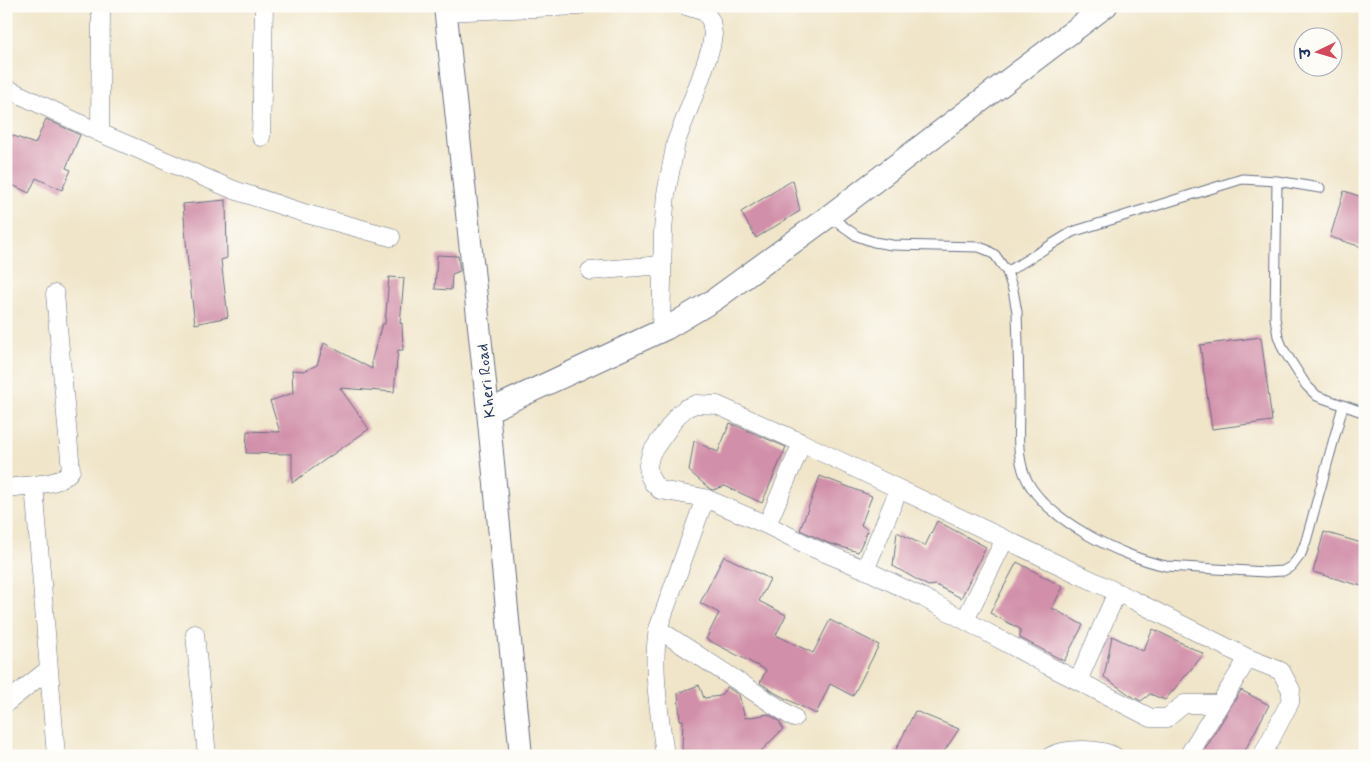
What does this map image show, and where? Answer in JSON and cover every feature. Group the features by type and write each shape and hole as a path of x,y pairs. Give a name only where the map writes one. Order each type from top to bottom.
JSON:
{"street":[{"path":"84,6 101,10 100,133"},
{"path":"261,137 264,6"},
{"path":"445,9 578,6"},
{"path":"661,331 663,231 666,194 676,142 700,80 711,47 713,34 711,21 705,12 686,6"},
{"path":"488,412 661,331 714,300 829,216 1106,6"},
{"name":"Kheri Road","path":"445,9 488,412 521,756"},
{"path":"6,88 100,133 234,190 307,214 391,237"},
{"path":"590,271 662,265"},
{"path":"6,488 55,482 62,479 71,470 55,294"},
{"path":"1220,704 1184,704 1167,718 1151,718 965,620 865,570 705,498 660,490 653,483 649,475 648,465 651,454 677,416 686,408 696,404 717,405 899,488 1117,592 1248,658 1281,671 1291,690 1290,702 1262,756"},
{"path":"767,525 802,443"},
{"path":"34,485 56,756"},
{"path":"865,570 899,488"},
{"path":"665,756 656,678 658,629 705,498"},
{"path":"965,620 1005,539"},
{"path":"1078,681 1117,592"},
{"path":"658,629 794,718"},
{"path":"195,634 207,756"},
{"path":"1188,756 1248,658"},
{"path":"6,703 49,669"},
{"path":"1051,756 1061,752 1097,750 1114,756"}],"lane":[{"path":"1007,272 1072,232 1242,179 1277,180 1320,188"},
{"path":"1277,180 1275,318 1278,336 1283,349 1306,384 1317,396 1365,413"},
{"path":"829,216 857,236 874,242 892,245 979,247 995,255 1007,272 1017,312 1019,447 1024,474 1033,492 1067,522 1095,539 1134,557 1166,566 1266,572 1283,571 1292,566 1301,554 1306,541 1343,406"}],"building":[{"path":"46,119 80,135 66,168 71,170 62,190 36,178 29,193 6,182 6,133 35,144"},
{"path":"793,180 800,211 756,238 741,212"},
{"path":"1344,191 1365,198 1365,248 1330,237"},
{"path":"226,200 227,258 221,260 228,317 195,324 183,204"},
{"path":"437,255 458,256 460,271 452,274 451,290 435,289"},
{"path":"389,277 404,278 400,324 402,323 403,350 398,350 394,392 340,388 369,429 292,483 292,454 246,453 247,431 280,432 270,401 293,393 292,370 304,371 317,365 324,343 372,369 372,359 382,324 385,324"},
{"path":"1261,337 1272,421 1212,429 1200,345"},
{"path":"730,423 786,447 762,503 725,486 713,490 710,489 689,471 694,441 718,452"},
{"path":"820,476 872,496 861,525 868,530 858,552 828,543 800,530"},
{"path":"937,521 986,547 961,598 936,585 928,586 893,566 897,532 925,546"},
{"path":"1324,532 1365,544 1365,587 1313,572"},
{"path":"724,556 770,579 759,601 786,615 776,635 813,653 830,620 879,645 853,696 830,684 816,714 760,683 766,670 706,639 719,613 700,603"},
{"path":"1017,562 1063,587 1052,608 1083,625 1064,661 1020,638 1020,629 990,613"},
{"path":"1153,629 1204,654 1165,700 1150,694 1141,701 1104,677 1112,636 1143,651"},
{"path":"699,685 704,698 720,696 727,687 739,695 745,718 768,714 779,721 783,729 756,756 685,756 682,748 683,720 680,720 678,693"},
{"path":"1241,690 1269,705 1242,756 1201,756"},
{"path":"915,711 959,729 941,756 893,756"}]}
